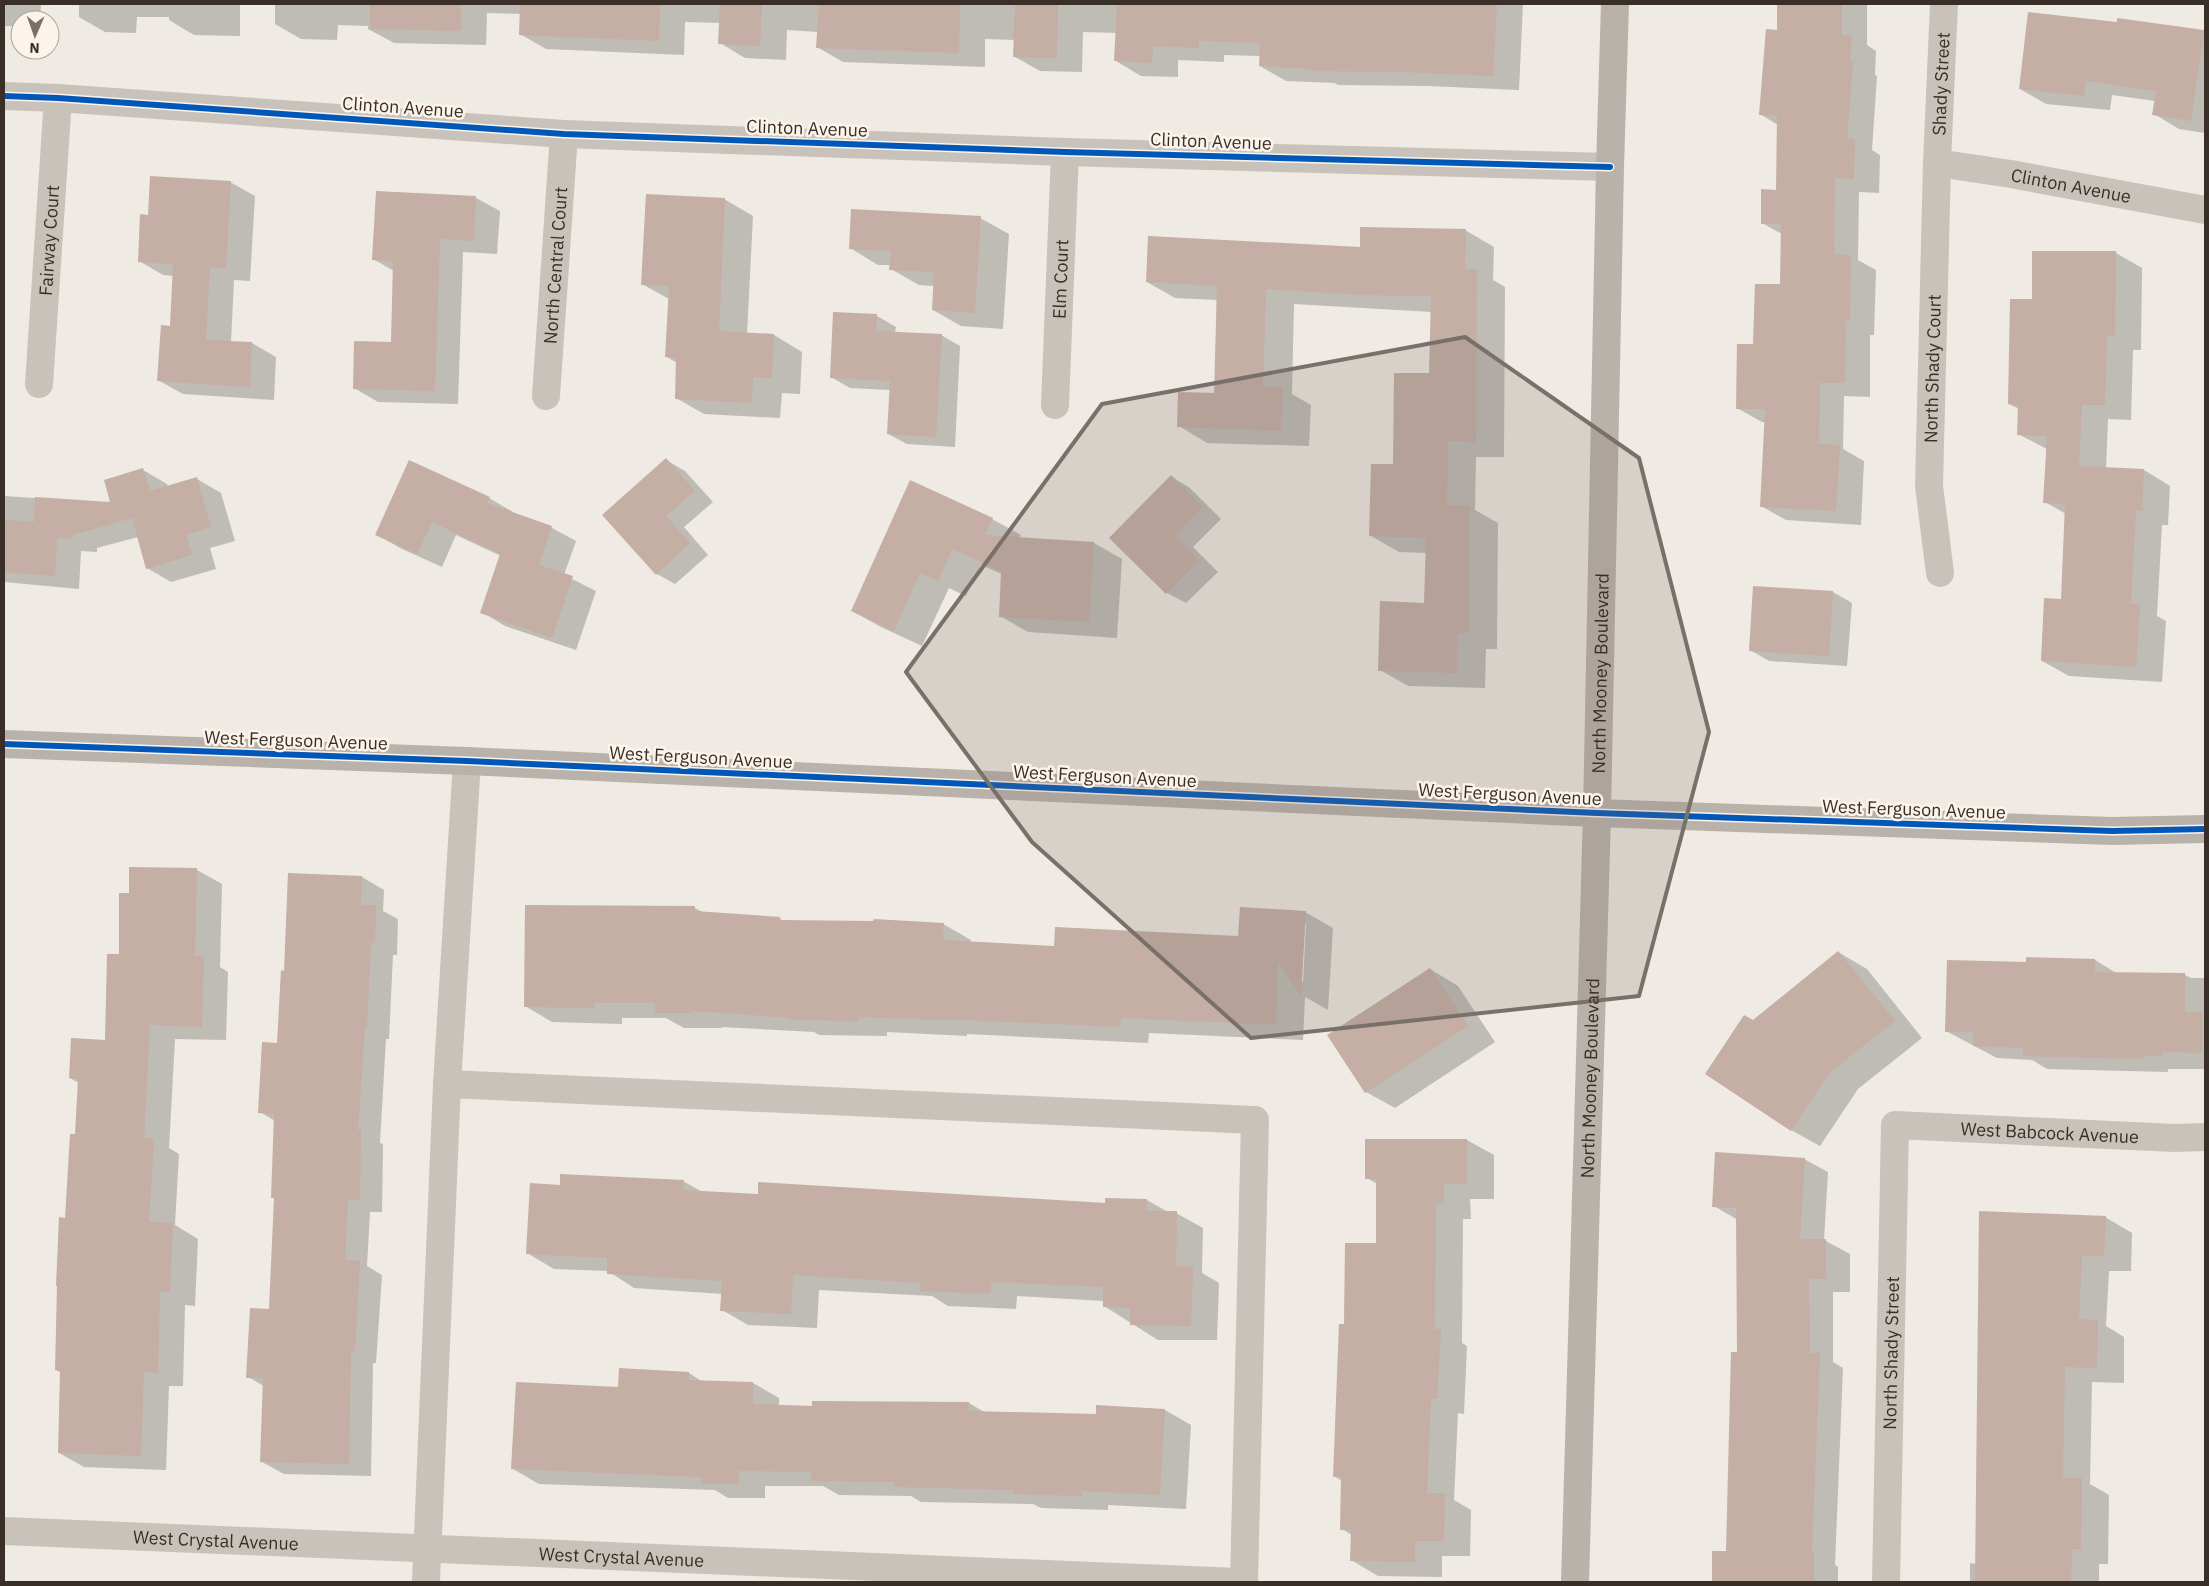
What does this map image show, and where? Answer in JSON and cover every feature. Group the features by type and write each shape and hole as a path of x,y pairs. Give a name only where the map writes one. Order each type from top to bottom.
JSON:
{"street":[{"name":"North Mooney Boulevard","path":"1574,1582 1597,813 1615,4"},
{"name":"Shady Street","path":"1937,163 1944,4"},
{"name":"Clinton Avenue","path":"4,96 58,98 564,134 1064,152 1610,167"},
{"name":"Fairway Court","path":"40,384 58,98"},
{"name":"North Central Court","path":"546,396 564,134"},
{"name":"Elm Court","path":"1055,405 1064,152"},
{"name":"Clinton Avenue","path":"1937,163 2011,174 2205,210"},
{"name":"North Shady Court","path":"1937,163 1929,486 1940,573"},
{"name":"West Ferguson Avenue","path":"4,744 466,761 1597,813 2102,830 2205,829"},
{"path":"426,1582 447,1084 466,761"},
{"path":"447,1084 1255,1120 1244,1582"},
{"name":"West Babcock Avenue","path":"1895,1125 2175,1138 2205,1137"},
{"name":"North Shady Street","path":"1886,1582 1895,1125"},
{"name":"West Crystal Avenue","path":"4,1531 1238,1582"}],"highlighted area":[{"path":"1465,337 1639,458 1709,732 1639,996 1251,1038 1032,842 906,672 1102,404"}],"building":[{"path":"370,4 461,4 461,31 370,29"},
{"path":"520,4 660,4 659,41 519,35"},
{"path":"720,4 762,4 760,46 718,44"},
{"path":"819,4 960,4 959,53 816,48"},
{"path":"1015,4 1058,4 1057,58 1013,57"},
{"path":"1117,4 1497,4 1493,76 1311,71 1311,69 1259,66 1260,43 1199,41 1198,48 1153,46 1152,63 1114,61"},
{"path":"1777,4 1842,4 1842,35 1852,36 1850,61 1853,61 1847,139 1855,139 1854,179 1835,178 1834,254 1851,255 1850,321 1846,321 1845,383 1820,383 1819,444 1840,445 1836,511 1760,507 1765,409 1736,409 1737,344 1753,344 1755,284 1780,284 1781,224 1761,224 1761,189 1776,190 1777,116 1759,115 1766,29 1777,30"},
{"path":"2028,12 2117,22 2117,18 2204,30 2191,121 2152,115 2156,91 2086,81 2084,96 2019,89"},
{"path":"150,176 231,181 226,268 210,267 206,340 252,342 250,387 157,381 161,325 170,326 173,264 138,262 140,214 148,215"},
{"path":"376,191 476,196 474,241 440,239 435,391 353,389 354,341 391,342 393,261 372,260"},
{"path":"646,194 725,198 719,331 774,334 772,378 753,377 752,403 675,399 676,358 665,357 669,286 641,285"},
{"path":"851,209 981,216 975,313 932,310 934,272 889,270 891,251 849,249"},
{"path":"1360,227 1466,229 1465,269 1477,269 1476,442 1448,441 1447,505 1470,506 1469,633 1458,633 1457,673 1378,671 1380,601 1424,603 1426,538 1369,536 1371,464 1393,464 1394,373 1429,373 1431,296 1359,295 1266,289 1263,387 1283,387 1281,431 1177,427 1178,392 1214,393 1217,286 1146,282 1148,236 1360,247"},
{"path":"2032,251 2116,251 2115,336 2107,336 2105,405 2082,405 2079,466 2144,469 2142,511 2136,510 2131,604 2140,604 2136,667 2041,661 2044,598 2061,599 2065,504 2043,503 2047,436 2017,435 2018,405 2008,404 2010,299 2032,299"},
{"path":"833,312 877,314 876,331 942,334 936,437 887,434 890,381 830,378"},
{"path":"666,458 695,491 666,516 690,543 656,575 602,515"},
{"path":"409,460 490,497 487,503 552,526 539,565 573,576 552,638 480,613 500,554 432,522 417,554 375,535"},
{"path":"143,468 150,491 197,477 211,527 186,535 192,555 146,569 132,518 73,535 73,539 57,538 55,576 4,572 4,520 34,522 35,497 110,502 104,480"},
{"path":"1171,475 1203,507 1175,536 1199,560 1166,594 1109,538"},
{"path":"910,480 993,518 985,535 1094,542 1089,622 999,617 1001,571 952,549 938,581 920,573 894,631 851,611"},
{"path":"1753,586 1833,591 1829,656 1749,651"},
{"path":"129,867 197,868 195,956 204,956 202,1027 150,1025 144,1138 154,1138 149,1222 173,1223 170,1292 160,1292 158,1373 144,1372 141,1456 58,1453 60,1371 55,1370 59,1217 65,1218 70,1134 75,1134 78,1079 69,1078 71,1038 105,1040 107,954 119,954 119,893 129,893"},
{"path":"288,873 362,876 361,905 376,905 375,943 371,943 367,1027 365,1027 358,1130 361,1130 360,1200 348,1200 345,1260 360,1261 355,1351 351,1351 349,1464 260,1462 263,1378 246,1378 250,1308 269,1309 274,1198 271,1198 274,1114 258,1113 262,1042 277,1043 281,970 284,971"},
{"path":"525,905 695,906 695,911 780,917 780,920 873,921 874,919 944,923 943,940 1054,946 1055,927 1238,936 1240,907 1306,911 1301,996 1278,961 1276,1025 1121,1018 1121,1027 859,1017 859,1021 790,1020 790,1018 694,1011 694,1013 655,1013 655,1003 595,1003 595,1008 524,1007"},
{"path":"1838,951 1895,1021 1829,1073 1791,1131 1705,1074 1744,1015 1753,1020"},
{"path":"2026,957 2095,959 2095,972 2185,973 2185,1012 2202,1012 2202,1053 2163,1052 2163,1056 2145,1056 2145,1059 2023,1056 2023,1048 1973,1046 1973,1032 1945,1032 1947,960 2026,962"},
{"path":"1430,968 1468,1026 1365,1093 1327,1035"},
{"path":"1365,1139 1467,1139 1467,1184 1444,1184 1444,1204 1436,1204 1435,1329 1441,1329 1437,1399 1431,1399 1427,1493 1445,1493 1444,1541 1415,1541 1415,1562 1350,1561 1351,1530 1340,1530 1341,1477 1333,1477 1339,1324 1344,1324 1345,1243 1376,1243 1376,1179 1365,1179"},
{"path":"1715,1152 1805,1158 1800,1239 1826,1239 1826,1279 1809,1279 1810,1353 1820,1353 1812,1552 1814,1552 1814,1582 1712,1582 1712,1551 1726,1551 1731,1352 1737,1352 1736,1208 1712,1207"},
{"path":"560,1174 684,1180 683,1190 758,1194 758,1182 1105,1203 1105,1198 1147,1199 1147,1211 1177,1211 1176,1266 1193,1267 1191,1326 1130,1325 1130,1308 1103,1307 1103,1287 991,1282 990,1294 920,1291 921,1283 793,1275 791,1314 720,1311 722,1281 607,1274 607,1258 526,1254 530,1183 560,1185"},
{"path":"1979,1211 2106,1216 2104,1256 2082,1256 2079,1319 2098,1320 2097,1368 2065,1367 2063,1478 2082,1478 2081,1549 2072,1549 2071,1582 1975,1582"},
{"path":"619,1368 689,1372 689,1380 753,1382 753,1404 812,1406 812,1401 969,1402 969,1411 1096,1414 1096,1405 1165,1409 1160,1495 1082,1491 1082,1496 1013,1494 1013,1490 894,1487 894,1482 811,1481 811,1472 739,1471 739,1484 701,1484 701,1477 511,1469 516,1382 618,1387"}],"cycle path":[{"path":"4,96 58,98 564,134 1065,152 1610,167"},
{"path":"4,744 467,761 1597,813 2112,831 2205,829"}]}
